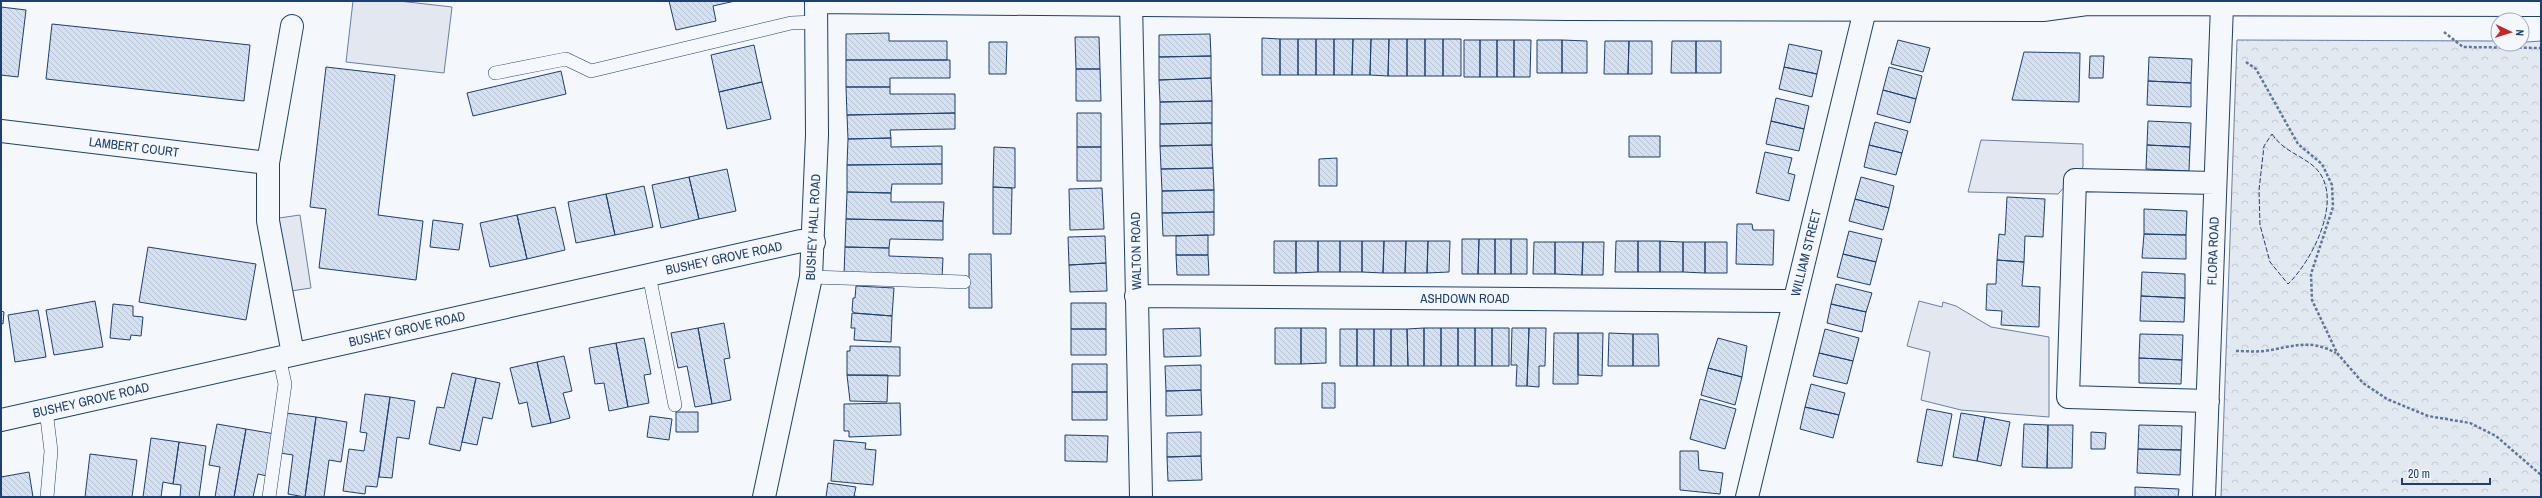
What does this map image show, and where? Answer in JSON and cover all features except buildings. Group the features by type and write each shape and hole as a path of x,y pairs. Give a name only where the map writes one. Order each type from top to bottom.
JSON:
{"street":[{"path":"816,9 1131,3 1568,5 1866,10 1984,6 2043,10 2087,4 2222,5 2250,3 2541,5"},
{"name":"WALTON ROAD","path":"1131,3 1141,497"},
{"name":"FLORA ROAD","path":"2204,497 2222,5"},
{"name":"BUSHEY HALL ROAD","path":"764,497 811,277 814,242 817,134 816,9"},
{"name":"WILLIAM STREET","path":"1747,497 1866,10"},
{"path":"286,356 268,221 268,163 292,26"},
{"name":"LAMBERT COURT","path":"1,131 268,163"},
{"path":"2208,401 2068,397 2074,188 2075,180 2216,184"},
{"name":"BUSHEY GROVE ROAD","path":"1,420 649,275 800,242 814,242"},
{"name":"ASHDOWN ROAD","path":"1136,296 1794,301"}],"lane":[{"path":"495,74 566,59 591,71 791,23 816,9"},
{"path":"649,275 675,405"},
{"path":"811,277 964,282"},
{"path":"268,497 285,384 286,356"},
{"path":"46,410 51,451 47,497"}],"path":[{"path":"2435,4 2444,32 2463,47 2541,48"},
{"path":"2220,45 2256,69 2298,144 2322,164 2332,185 2333,207 2311,274 2312,300 2337,354 2363,383 2387,399 2428,416 2470,423 2496,436 2532,469 2541,475"},
{"path":"2210,352 2264,351 2297,344 2322,345 2337,354"}],"green space":[{"path":"2237,40 2490,41 2490,52 2530,52 2530,42 2541,41 2541,497 2221,497"}],"shaded area":[{"path":"353,1 399,1 452,7 444,73 346,62"},
{"path":"1981,140 2083,144 2083,167 2058,194 1968,192"},
{"path":"300,215 311,288 291,291 279,218"},
{"path":"1919,301 1942,307 1943,302 1956,306 1991,327 2049,337 2049,417 1961,410 1921,400 1930,352 1907,346"}],"fence":[{"path":"2272,134 2283,146 2309,162 2319,172 2325,184 2327,199 2326,215 2321,231 2306,261 2288,284 2270,262 2260,225 2259,190 2264,146 2272,134"}]}
